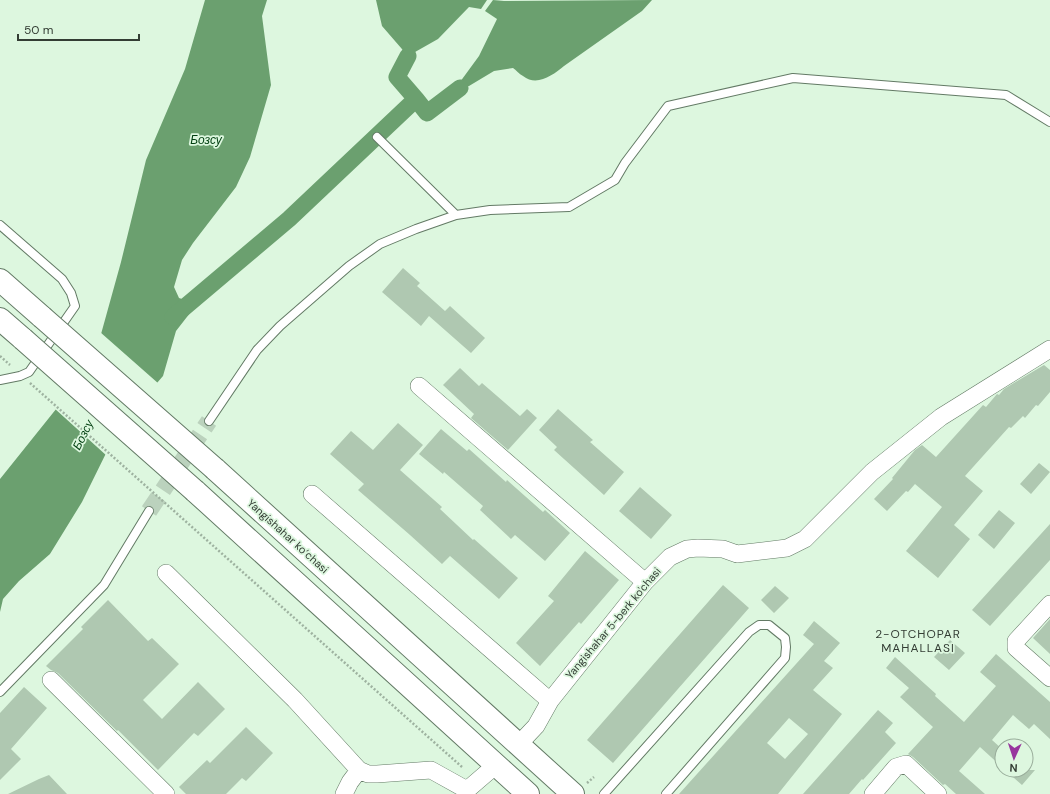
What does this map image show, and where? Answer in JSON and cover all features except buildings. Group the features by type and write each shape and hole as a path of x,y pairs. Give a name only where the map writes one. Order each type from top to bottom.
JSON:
{"main road":[{"name":"Yangishahar ko‘chasi","path":"0,280 215,469 573,794"},
{"path":"0,319 195,491 528,794"}],"street":[{"name":"Yangishahar 5-berk ko'chasi","path":"519,744 536,726 550,700 645,582 670,557 687,549 723,550 737,554 787,548 796,544 805,539 872,472 941,418 1050,349"},
{"path":"419,386 645,582"},
{"path":"312,494 550,700"},
{"path":"166,573 295,700 359,770 368,774 377,774 431,770 470,789 496,765"},
{"path":"1050,604 1016,641 1016,648 1050,678"},
{"path":"51,680 166,794"},
{"path":"873,794 896,767 906,764 938,794"},
{"path":"344,794 350,782 359,770"}],"lane":[{"path":"209,421 257,350 280,326 349,266 380,244 456,215 490,210 569,207 615,180 625,163 668,106 794,78 1006,96 1050,122"},
{"path":"377,137 456,215"},
{"path":"0,225 62,279 71,293 75,306 29,372 20,376 0,380"},
{"path":"0,692 104,585 149,510"},
{"path":"604,794 749,632 759,625 769,626 785,638 785,658 666,794"}],"path":[{"path":"0,356 12,367"},
{"path":"30,383 470,789"}],"water":[{"name":"Бозсу","path":"205,0 267,0 262,16 271,85 250,157 236,187 193,243 182,260 174,287 179,298 197,304 176,331 163,376 116,433 82,502 50,554 19,581 3,599 0,612 0,479 93,363 121,262 146,160 185,69"},
{"path":"376,0 487,0 481,9 469,7 438,39 408,56 382,26"},
{"path":"493,0 652,0 642,11 550,76 539,80 528,79 513,68 494,71 469,86 460,88 460,82 479,56 497,19 485,11"}],"pier":[{"path":"100,332 159,384 118,434 107,456 54,408 92,362"}],"waterway":[{"path":"408,56 397,77 416,99"},
{"path":"173,317 289,219 416,99 427,113 460,88"}],"tunnel":[{"path":"149,511 209,421"}],"district":[{"name":"2-OTCHOPAR MAHALLASI","path":"918,641"}]}
